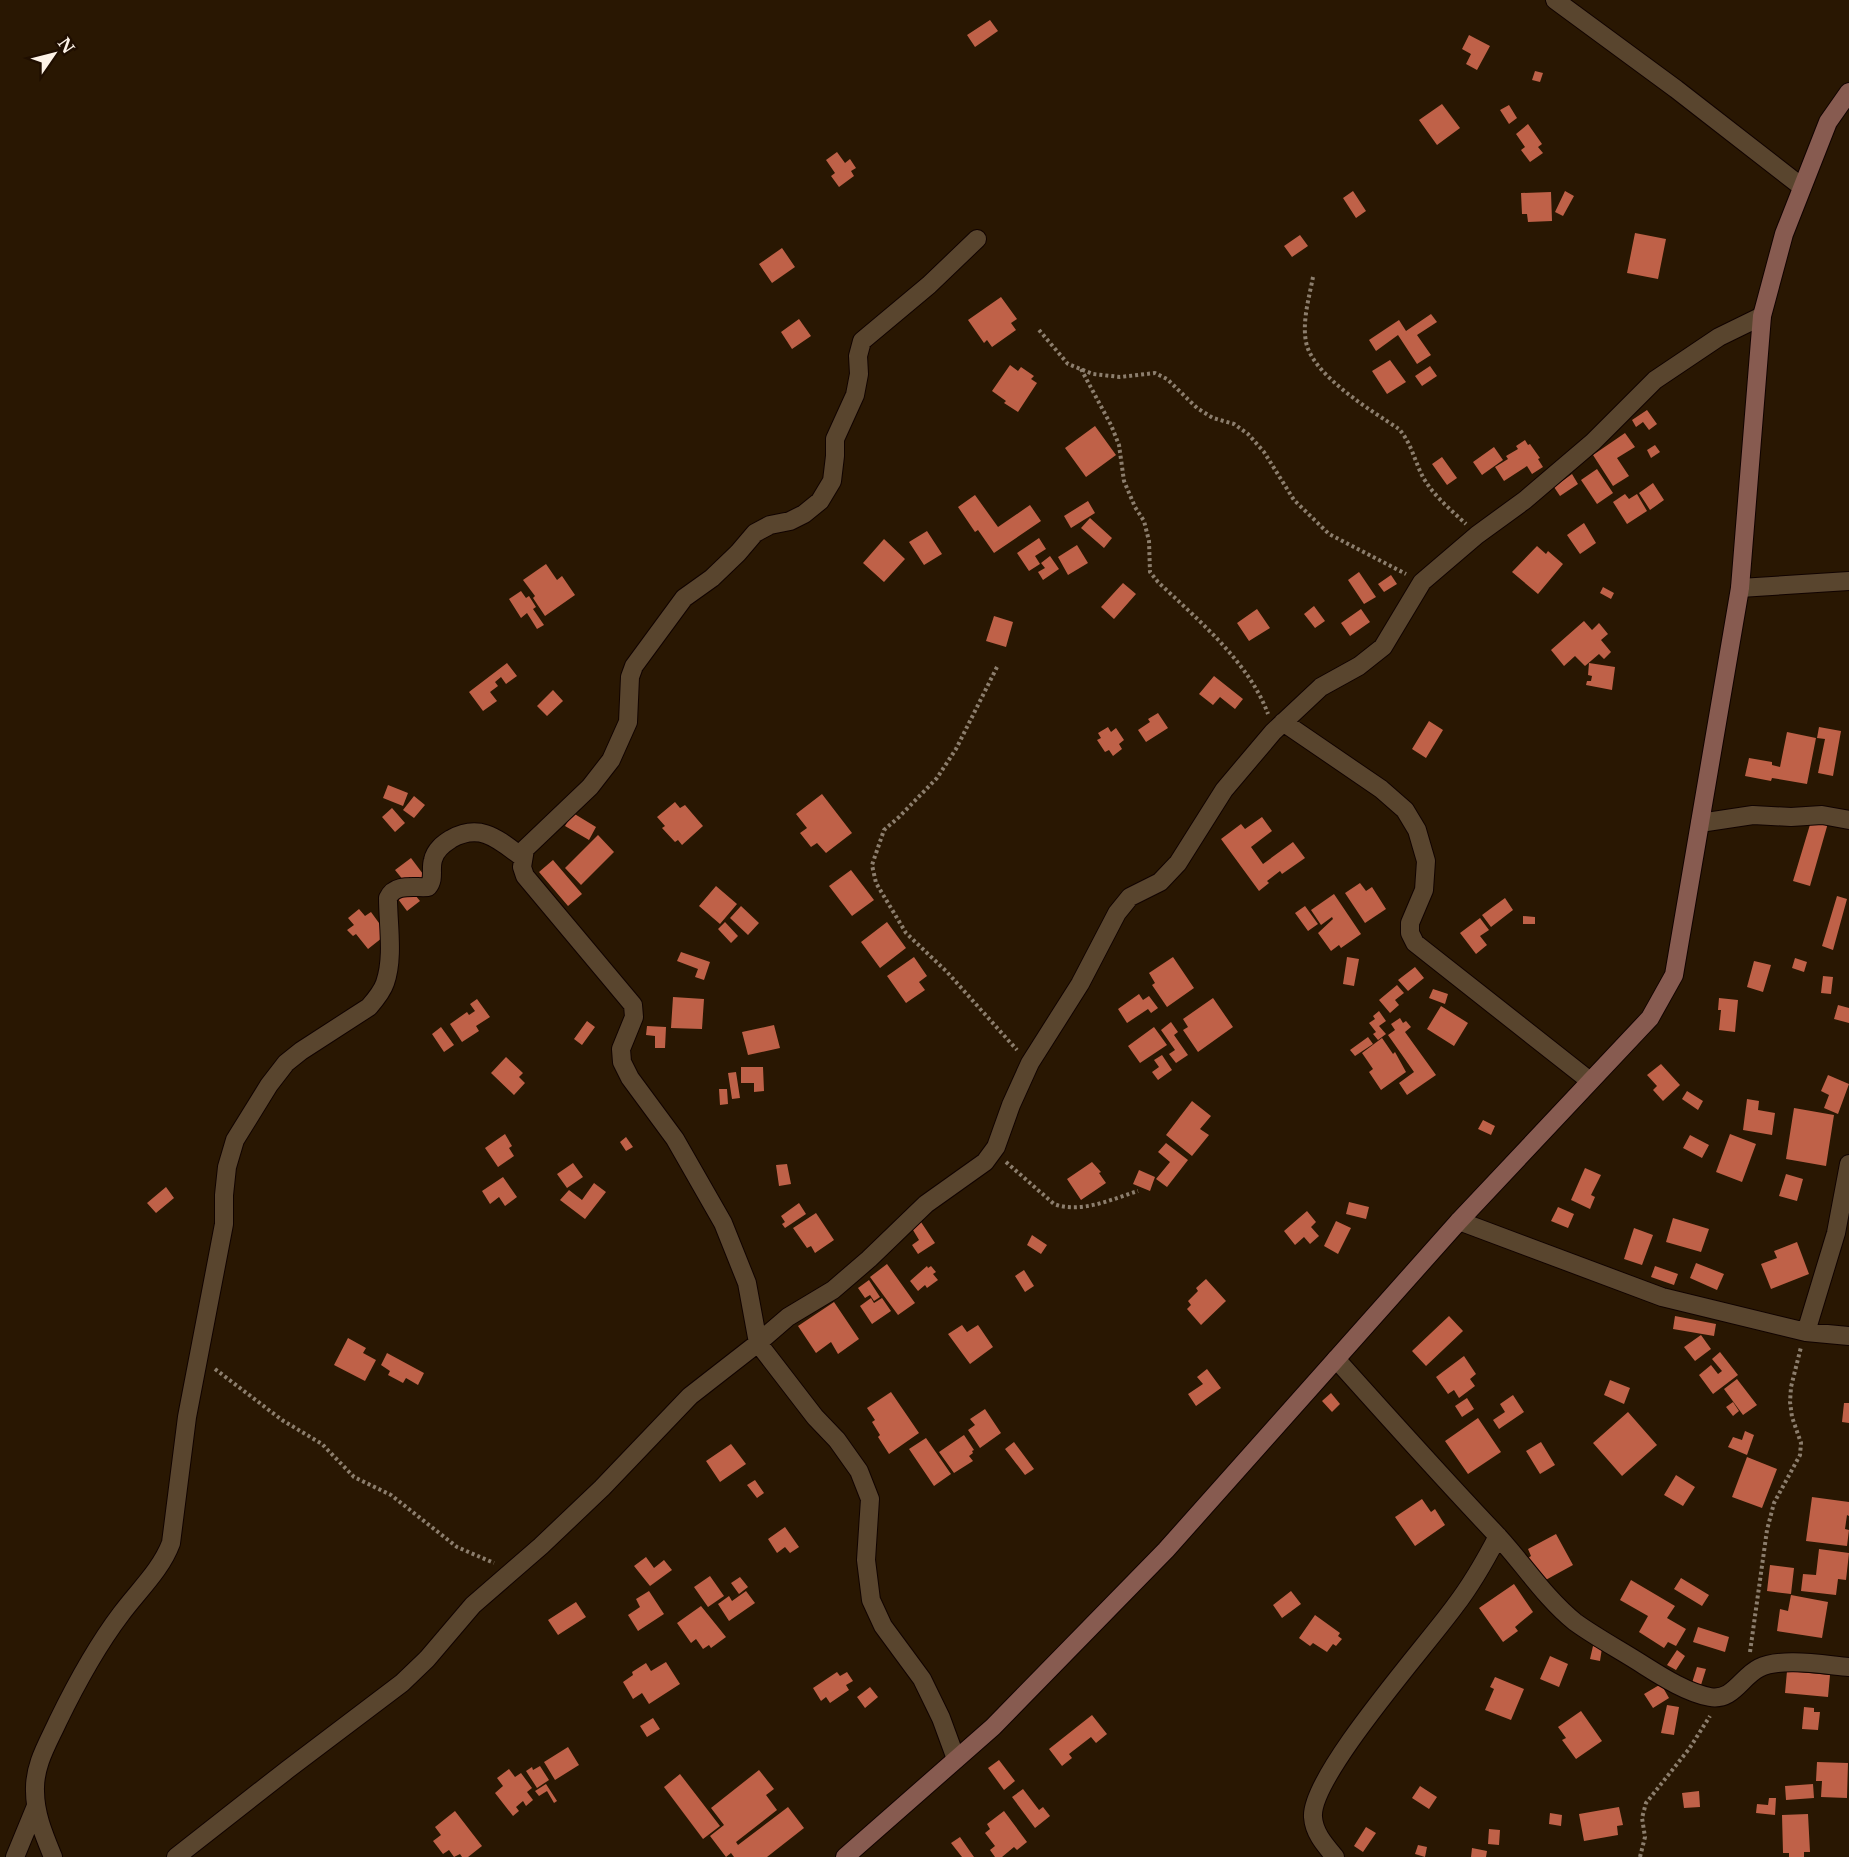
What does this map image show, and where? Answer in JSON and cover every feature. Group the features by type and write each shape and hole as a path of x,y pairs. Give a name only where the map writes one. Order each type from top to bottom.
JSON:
{"main road":[{"path":"846,1857 993,1727 1166,1550 1459,1221 1650,1018 1674,975 1740,588 1762,316 1784,234 1802,187 1828,122 1849,92"}],"street":[{"path":"1555,0 1676,89 1802,187"},
{"path":"956,1760 941,1718 922,1679 883,1626 871,1600 866,1560 870,1499 859,1471 759,1343 747,1283 723,1223 675,1138 630,1078 622,1062 621,1049 634,1017 633,1005 525,876 522,867 525,849 591,787 610,760 628,722 630,677 634,666 684,598 712,578 738,554 755,533 770,525 804,514 820,501 832,481 835,439 855,395 859,374 858,356 862,341 929,285 977,239"},
{"path":"176,1857 402,1683 427,1659 473,1605 541,1546 593,1496 690,1396 759,1343 788,1317 833,1290 870,1259 926,1204 992,1155 1030,1064 1080,984 1117,913 1130,897 1160,882 1178,863 1224,790 1278,727 1321,687 1359,666 1383,647 1422,582 1478,535 1525,500 1593,442 1655,380 1719,338 1762,316"},
{"path":"1740,588 1849,581"},
{"path":"1278,727 1381,789 1405,810 1417,830 1426,861 1424,890 1410,923 1410,933 1415,944 1590,1081"},
{"path":"1700,823 1753,815 1791,817 1822,815 1849,820"},
{"path":"53,1857 41,1828 36,1806 35,1788 39,1762 70,1696 110,1629 165,1559 171,1543 187,1417 224,1224 227,1167 236,1140 269,1085 286,1063 369,1007 379,994 385,984 388,966 388,898 391,892 397,888 428,887 432,882 433,858 443,844 461,833 475,831 495,837 523,858"},
{"path":"1806,1332 1836,1233 1849,1164"},
{"path":"1459,1221 1662,1298 1806,1332 1849,1336"},
{"path":"1336,1359 1498,1536 1544,1591 1575,1622 1657,1673 1696,1693 1723,1697 1760,1667 1791,1663 1849,1667"},
{"path":"1335,1857 1319,1836 1313,1817 1317,1796 1330,1770 1389,1689 1457,1605 1481,1569 1498,1536"},
{"path":"15,1857 36,1806"}],"path":[{"path":"1313,277 1307,304 1307,348 1317,363 1340,388 1399,429 1407,438 1423,477 1434,494 1478,535"},
{"path":"1039,330 1068,364 1094,374 1120,377 1155,373 1167,379 1197,408 1213,418 1234,424 1248,434 1264,452 1294,500 1329,534 1422,582"},
{"path":"1081,369 1119,445 1124,481 1144,521 1149,541 1150,572 1224,647 1253,684 1278,727"},
{"path":"997,667 956,749 937,778 884,830 872,865 876,883 906,933 947,972 1030,1064"},
{"path":"992,1155 1020,1172 1054,1204 1062,1207 1088,1206 1138,1191"},
{"path":"1750,1674 1751,1646 1767,1530 1774,1503 1800,1455 1801,1443 1792,1417 1791,1387 1806,1332"},
{"path":"198,1355 282,1420 322,1444 354,1477 391,1495 457,1547 513,1570"},
{"path":"1640,1857 1645,1837 1642,1818 1646,1803 1689,1749 1723,1697"}],"building":[{"path":"990,20 998,31 975,47 967,35"},
{"path":"1469,35 1490,46 1477,70 1466,64 1471,54 1462,49"},
{"path":"1535,71 1543,73 1540,82 1532,80"},
{"path":"1442,104 1460,128 1437,145 1419,120"},
{"path":"1509,105 1517,118 1509,124 1500,110"},
{"path":"1528,124 1542,144 1538,147 1543,153 1530,162 1521,150 1525,147 1516,134"},
{"path":"837,152 845,163 850,159 856,168 851,171 854,176 839,187 831,176 835,173 826,160"},
{"path":"1353,191 1366,211 1356,218 1343,198"},
{"path":"1565,191 1574,196 1563,216 1555,212"},
{"path":"1551,192 1552,221 1528,222 1527,214 1522,214 1521,193"},
{"path":"1635,233 1666,239 1658,279 1627,273"},
{"path":"1300,235 1308,246 1292,257 1284,246"},
{"path":"782,248 795,267 772,283 759,264"},
{"path":"1001,297 1017,319 1011,323 1016,330 992,347 987,340 984,343 968,320"},
{"path":"1431,314 1437,322 1417,335 1431,355 1417,364 1398,335 1376,351 1369,340 1399,320 1406,331"},
{"path":"799,319 811,336 792,349 781,332"},
{"path":"1390,360 1406,382 1387,394 1372,371"},
{"path":"1010,365 1018,371 1021,367 1034,376 1031,379 1037,383 1018,412 992,391"},
{"path":"1430,366 1437,376 1422,386 1415,376"},
{"path":"1647,410 1657,424 1649,430 1643,422 1636,427 1632,420"},
{"path":"1095,426 1116,455 1086,477 1065,448"},
{"path":"1625,433 1635,447 1617,458 1629,476 1613,486 1593,455"},
{"path":"1525,440 1540,458 1538,459 1543,467 1532,474 1527,466 1504,481 1495,467 1508,459 1506,456 1518,449 1516,446"},
{"path":"1655,445 1660,452 1651,458 1647,450"},
{"path":"1494,447 1503,460 1482,475 1473,462"},
{"path":"1442,457 1457,478 1447,485 1432,464"},
{"path":"1597,469 1613,493 1597,504 1581,480"},
{"path":"1572,474 1578,484 1560,496 1554,487"},
{"path":"1653,483 1664,500 1650,510 1639,493"},
{"path":"1625,494 1629,499 1637,494 1647,511 1627,524 1613,502"},
{"path":"975,495 998,527 1030,505 1041,521 994,553 978,530 975,532 958,507"},
{"path":"1088,501 1095,513 1071,528 1064,516"},
{"path":"1090,518 1112,538 1104,548 1081,528"},
{"path":"1584,523 1596,543 1580,554 1567,535"},
{"path":"927,531 942,554 924,565 909,542"},
{"path":"1039,538 1046,549 1035,556 1040,564 1029,571 1017,553"},
{"path":"884,539 905,559 884,582 863,563"},
{"path":"1077,545 1088,563 1068,575 1058,557"},
{"path":"1537,546 1546,554 1548,551 1563,564 1538,594 1512,572"},
{"path":"1050,556 1059,569 1043,580 1038,572 1045,568 1041,563"},
{"path":"546,564 557,580 562,576 575,595 545,616 533,598 535,596 523,580"},
{"path":"1359,572 1376,597 1364,604 1348,580"},
{"path":"1391,575 1397,584 1384,592 1378,584"},
{"path":"1123,583 1136,594 1114,619 1101,607"},
{"path":"1603,587 1614,593 1611,599 1600,593"},
{"path":"521,591 526,598 529,596 536,607 533,609 544,625 537,629 527,613 521,618 509,599"},
{"path":"1314,606 1325,621 1315,628 1304,614"},
{"path":"1257,609 1270,628 1249,641 1237,623"},
{"path":"1361,609 1370,622 1350,636 1341,623"},
{"path":"994,616 1013,622 1006,647 986,641"},
{"path":"1584,621 1592,630 1599,623 1608,634 1601,640 1611,652 1604,659 1599,654 1585,666 1575,656 1564,666 1551,650"},
{"path":"507,663 517,676 506,684 501,677 495,682 498,686 490,692 497,701 483,711 469,692"},
{"path":"1589,663 1615,667 1612,690 1586,685 1587,681 1591,681 1592,676 1588,675"},
{"path":"1214,676 1243,699 1235,709 1220,697 1213,705 1199,694"},
{"path":"553,690 563,701 547,716 537,706"},
{"path":"1158,713 1168,728 1146,742 1138,730 1150,722 1148,719"},
{"path":"1429,721 1443,730 1426,758 1412,749"},
{"path":"1108,727 1111,732 1116,728 1124,740 1119,744 1122,749 1113,756 1109,750 1105,752 1097,740 1101,738 1098,733"},
{"path":"1819,727 1841,731 1833,776 1818,773 1825,739 1817,738"},
{"path":"1787,732 1816,738 1807,784 1745,776 1749,758 1772,762 1772,765 1780,767"},
{"path":"388,785 408,793 403,806 383,798"},
{"path":"822,794 852,833 826,853 817,843 811,847 800,833 807,828 796,814"},
{"path":"414,796 425,805 414,818 403,810"},
{"path":"675,802 680,808 685,805 703,826 682,845 678,840 675,842 662,828 665,826 657,817"},
{"path":"392,808 405,823 395,832 382,817"},
{"path":"573,813 596,827 589,840 565,826"},
{"path":"1262,817 1272,831 1251,847 1263,864 1293,842 1305,858 1282,874 1280,871 1259,891 1221,839 1241,824 1245,829"},
{"path":"1812,818 1828,823 1810,886 1793,881"},
{"path":"598,835 614,852 581,885 565,868"},
{"path":"411,858 426,878 416,886 410,877 404,881 395,870"},
{"path":"553,860 582,894 568,906 539,872"},
{"path":"851,870 874,900 852,916 829,886"},
{"path":"1360,883 1366,891 1372,887 1386,909 1365,923 1345,893"},
{"path":"716,886 737,904 720,924 699,906"},
{"path":"411,890 420,901 407,911 398,899"},
{"path":"1334,894 1361,934 1341,948 1339,945 1331,951 1318,933 1333,919 1332,917 1321,925 1311,910"},
{"path":"1837,896 1847,899 1833,950 1822,946"},
{"path":"1505,898 1513,910 1491,927 1482,915"},
{"path":"741,906 759,923 748,935 730,918"},
{"path":"1305,906 1318,924 1308,931 1295,913"},
{"path":"359,909 365,916 371,912 387,934 368,949 356,934 353,936 347,930 354,925 348,918"},
{"path":"1523,916 1535,917 1535,924 1523,924"},
{"path":"1480,918 1489,930 1480,936 1487,945 1476,954 1460,933"},
{"path":"725,922 738,936 731,943 718,929"},
{"path":"887,922 906,948 880,968 861,942"},
{"path":"681,952 710,962 704,980 695,977 698,969 677,961"},
{"path":"914,957 927,976 919,982 925,990 906,1003 887,976"},
{"path":"1173,957 1194,988 1167,1007 1152,985 1155,983 1149,973"},
{"path":"1347,957 1359,959 1354,986 1343,984"},
{"path":"1795,958 1807,962 1804,972 1792,968"},
{"path":"1754,961 1771,965 1763,992 1747,987"},
{"path":"1415,967 1424,978 1408,991 1398,980"},
{"path":"1823,976 1833,977 1831,994 1821,993"},
{"path":"1397,985 1404,993 1395,1000 1399,1005 1390,1013 1379,1000"},
{"path":"1433,989 1448,994 1445,1004 1429,998"},
{"path":"1139,994 1143,1000 1149,996 1158,1008 1151,1013 1148,1009 1127,1023 1118,1009"},
{"path":"673,997 704,999 702,1029 671,1028"},
{"path":"1213,998 1233,1027 1198,1052 1183,1030 1188,1027 1183,1019"},
{"path":"1719,998 1738,1000 1735,1032 1719,1030 1721,1010 1718,1010"},
{"path":"477,999 490,1017 476,1026 479,1031 462,1042 450,1024 467,1012 469,1015 475,1011 470,1004"},
{"path":"1838,1005 1849,1008 1849,1023 1834,1019"},
{"path":"1441,1006 1468,1023 1454,1046 1427,1029"},
{"path":"1379,1011 1386,1021 1379,1026 1386,1034 1378,1040 1373,1034 1376,1032 1369,1023 1375,1019 1373,1016"},
{"path":"1400,1018 1403,1023 1406,1021 1411,1027 1405,1032 1436,1075 1407,1095 1399,1083 1414,1072 1388,1035 1395,1030 1391,1024"},
{"path":"587,1021 595,1027 582,1045 574,1039"},
{"path":"1171,1022 1178,1032 1174,1035 1188,1055 1176,1063 1169,1054 1175,1050 1161,1030"},
{"path":"774,1025 780,1048 748,1055 742,1032"},
{"path":"647,1026 666,1027 665,1048 655,1048 655,1036 646,1035"},
{"path":"441,1027 454,1045 444,1052 432,1034"},
{"path":"1154,1027 1167,1045 1140,1063 1128,1046"},
{"path":"1368,1037 1373,1044 1355,1056 1350,1050"},
{"path":"1382,1038 1393,1054 1395,1052 1406,1072 1381,1090 1369,1072 1373,1069 1362,1053"},
{"path":"1162,1055 1172,1070 1158,1080 1152,1072 1159,1067 1154,1060"},
{"path":"506,1057 523,1073 519,1077 525,1083 514,1095 491,1073"},
{"path":"1661,1064 1680,1085 1663,1101 1653,1090 1657,1086 1647,1075"},
{"path":"741,1067 763,1067 764,1091 754,1092 754,1083 741,1083"},
{"path":"736,1072 740,1098 732,1099 728,1073"},
{"path":"1828,1075 1849,1084 1838,1114 1824,1108 1829,1095 1821,1091"},
{"path":"719,1089 727,1089 728,1104 720,1105"},
{"path":"1687,1091 1703,1101 1698,1110 1682,1099"},
{"path":"1747,1099 1759,1101 1758,1110 1775,1113 1772,1135 1743,1130"},
{"path":"1192,1101 1211,1116 1200,1129 1209,1135 1192,1156 1166,1135"},
{"path":"1794,1108 1834,1115 1826,1166 1786,1159"},
{"path":"1483,1120 1495,1126 1491,1135 1478,1129"},
{"path":"505,1134 512,1146 509,1148 514,1156 498,1167 485,1148"},
{"path":"1730,1134 1756,1144 1742,1182 1716,1172"},
{"path":"1690,1135 1709,1145 1702,1158 1683,1148"},
{"path":"626,1137 633,1147 626,1151 620,1142"},
{"path":"1166,1143 1188,1160 1167,1187 1156,1179 1170,1162 1158,1152"},
{"path":"1092,1162 1101,1172 1099,1173 1106,1183 1081,1200 1067,1179"},
{"path":"573,1163 583,1177 567,1188 557,1174"},
{"path":"787,1164 791,1184 779,1186 776,1165"},
{"path":"1585,1168 1601,1175 1591,1195 1595,1197 1590,1209 1571,1200"},
{"path":"1139,1170 1155,1177 1150,1191 1133,1184"},
{"path":"1786,1174 1803,1179 1797,1201 1779,1196"},
{"path":"503,1177 517,1197 505,1206 499,1197 490,1204 482,1191"},
{"path":"594,1183 606,1192 585,1219 560,1200 569,1190 582,1200"},
{"path":"166,1187 174,1198 156,1213 147,1203"},
{"path":"1349,1202 1369,1207 1366,1219 1346,1214"},
{"path":"799,1203 806,1214 785,1228 782,1224 785,1222 781,1216"},
{"path":"1558,1207 1574,1214 1568,1228 1551,1221"},
{"path":"1307,1211 1316,1222 1311,1227 1319,1236 1310,1244 1304,1237 1295,1245 1284,1231"},
{"path":"816,1213 834,1240 815,1253 811,1246 807,1248 793,1228"},
{"path":"1673,1218 1709,1229 1701,1252 1666,1242"},
{"path":"919,1219 935,1243 918,1254 912,1245 919,1240 910,1225"},
{"path":"1336,1221 1351,1228 1338,1254 1324,1246"},
{"path":"1634,1228 1653,1235 1642,1265 1624,1259"},
{"path":"1032,1235 1047,1245 1041,1254 1027,1245"},
{"path":"1797,1242 1809,1274 1771,1289 1761,1264 1777,1258 1774,1251"},
{"path":"1696,1263 1724,1274 1717,1290 1690,1278"},
{"path":"887,1264 915,1303 898,1315 870,1277"},
{"path":"927,1266 928,1268 931,1266 936,1272 933,1274 938,1280 927,1288 925,1285 918,1291 910,1281"},
{"path":"1655,1266 1678,1274 1674,1285 1651,1277"},
{"path":"1024,1270 1034,1286 1025,1292 1015,1276"},
{"path":"1206,1279 1226,1301 1201,1325 1187,1309 1191,1305 1188,1301 1198,1291 1196,1288"},
{"path":"869,1280 880,1297 874,1301 870,1295 865,1298 858,1288"},
{"path":"871,1298 874,1303 882,1298 891,1311 872,1324 860,1306"},
{"path":"834,1302 859,1339 838,1354 831,1342 816,1353 798,1326"},
{"path":"1449,1316 1463,1331 1426,1366 1412,1351"},
{"path":"1675,1316 1716,1324 1714,1336 1673,1329"},
{"path":"962,1325 967,1332 978,1325 993,1347 970,1364 948,1334"},
{"path":"1701,1335 1711,1349 1695,1361 1684,1347"},
{"path":"348,1338 366,1348 363,1353 376,1360 365,1381 334,1365"},
{"path":"1720,1352 1738,1375 1713,1394 1699,1375 1711,1365 1718,1374 1722,1371 1712,1359"},
{"path":"387,1353 424,1373 418,1385 406,1378 403,1383 388,1375 390,1371 381,1365"},
{"path":"1464,1356 1476,1374 1470,1379 1475,1386 1459,1398 1454,1390 1448,1394 1436,1377"},
{"path":"1207,1369 1221,1388 1196,1406 1188,1394 1203,1384 1197,1377"},
{"path":"1737,1379 1757,1405 1743,1415 1724,1389"},
{"path":"1610,1380 1630,1388 1624,1404 1604,1395"},
{"path":"891,1392 919,1433 889,1454 878,1437 880,1435 872,1422 875,1420 867,1408"},
{"path":"1331,1393 1340,1404 1332,1412 1322,1401"},
{"path":"1513,1395 1524,1412 1499,1429 1493,1420 1505,1412 1500,1404"},
{"path":"1467,1398 1474,1409 1462,1417 1455,1406"},
{"path":"1733,1402 1739,1411 1733,1416 1726,1407"},
{"path":"1844,1403 1849,1403 1849,1423 1842,1422"},
{"path":"985,1409 1001,1433 980,1448 968,1430 975,1425 970,1419"},
{"path":"1628,1412 1657,1445 1622,1476 1593,1443"},
{"path":"1478,1418 1501,1452 1468,1474 1445,1441"},
{"path":"1745,1431 1754,1435 1747,1455 1728,1447 1733,1437 1742,1440"},
{"path":"964,1435 974,1450 969,1456 973,1461 954,1473 939,1452"},
{"path":"926,1438 951,1474 934,1486 909,1449"},
{"path":"1014,1442 1034,1469 1025,1475 1005,1449"},
{"path":"1541,1442 1555,1465 1540,1474 1526,1451"},
{"path":"731,1444 746,1464 720,1482 706,1461"},
{"path":"1747,1457 1777,1469 1762,1508 1732,1497"},
{"path":"1676,1475 1695,1487 1683,1506 1664,1495"},
{"path":"755,1480 764,1493 757,1498 747,1485"},
{"path":"1812,1497 1849,1502 1849,1516 1847,1515 1845,1529 1849,1530 1847,1546 1806,1541"},
{"path":"1422,1499 1431,1512 1435,1509 1445,1525 1415,1546 1395,1517"},
{"path":"785,1527 799,1547 790,1553 785,1547 777,1553 768,1539"},
{"path":"1556,1534 1573,1565 1542,1582 1528,1558 1531,1556 1528,1549"},
{"path":"1819,1549 1849,1553 1846,1580 1838,1579 1836,1595 1801,1591 1803,1574 1816,1575"},
{"path":"646,1557 654,1568 664,1560 672,1570 650,1586 634,1566"},
{"path":"1770,1565 1794,1568 1791,1594 1767,1591"},
{"path":"710,1576 724,1596 708,1607 694,1587"},
{"path":"740,1577 748,1587 739,1594 731,1583"},
{"path":"1681,1578 1709,1595 1702,1606 1674,1589"},
{"path":"1631,1580 1675,1606 1667,1618 1686,1629 1676,1646 1668,1642 1664,1648 1639,1632 1648,1616 1620,1600"},
{"path":"1514,1584 1533,1612 1515,1627 1518,1631 1503,1642 1479,1608"},
{"path":"649,1591 664,1614 638,1631 628,1615 640,1607 636,1599"},
{"path":"746,1591 755,1603 729,1621 718,1604 729,1596 732,1601"},
{"path":"1291,1591 1301,1604 1282,1618 1273,1605"},
{"path":"1791,1595 1828,1602 1822,1638 1777,1631 1780,1609 1788,1611"},
{"path":"576,1602 586,1617 558,1635 548,1620"},
{"path":"701,1606 726,1637 711,1648 709,1645 703,1649 696,1639 691,1643 677,1623"},
{"path":"1315,1615 1340,1633 1338,1636 1342,1639 1336,1646 1333,1644 1327,1652 1313,1643 1310,1646 1299,1638"},
{"path":"1698,1627 1729,1637 1725,1652 1693,1642"},
{"path":"1593,1646 1602,1648 1600,1661 1590,1659"},
{"path":"1677,1650 1685,1656 1676,1670 1667,1665"},
{"path":"1550,1656 1568,1664 1559,1687 1540,1679"},
{"path":"666,1662 680,1684 649,1704 642,1693 633,1699 623,1682 633,1675 632,1672 646,1663 651,1671"},
{"path":"1697,1667 1706,1669 1701,1685 1692,1683"},
{"path":"1787,1671 1830,1675 1828,1697 1785,1693"},
{"path":"837,1672 840,1676 847,1672 853,1681 846,1685 849,1690 830,1703 826,1697 821,1701 813,1688"},
{"path":"1495,1677 1524,1689 1511,1720 1485,1710 1494,1689 1490,1687"},
{"path":"1661,1684 1669,1698 1653,1708 1644,1694"},
{"path":"870,1687 878,1697 865,1708 857,1697"},
{"path":"1667,1705 1679,1707 1674,1735 1661,1733"},
{"path":"1804,1707 1814,1708 1814,1712 1820,1712 1818,1730 1802,1729"},
{"path":"1581,1711 1602,1741 1576,1759 1562,1740 1566,1738 1558,1727"},
{"path":"1092,1715 1107,1734 1096,1743 1091,1737 1069,1754 1072,1758 1062,1766 1049,1749"},
{"path":"653,1718 660,1729 647,1737 640,1726"},
{"path":"568,1747 579,1765 555,1780 544,1762"},
{"path":"999,1760 1015,1781 1004,1790 988,1768"},
{"path":"1817,1762 1848,1763 1847,1798 1821,1797 1822,1781 1816,1781"},
{"path":"540,1766 549,1780 537,1788 526,1771"},
{"path":"509,1769 515,1777 521,1773 532,1788 527,1792 533,1800 526,1806 523,1801 516,1807 519,1811 513,1816 495,1793 503,1786 497,1778"},
{"path":"759,1770 774,1789 766,1795 777,1810 736,1842 738,1845 788,1807 804,1828 767,1857 734,1857 731,1853 726,1857 710,1836 724,1825 711,1808"},
{"path":"680,1774 720,1826 703,1839 664,1787"},
{"path":"546,1784 557,1801 554,1803 547,1791 539,1796 535,1791"},
{"path":"1813,1784 1814,1798 1786,1800 1785,1786"},
{"path":"1420,1786 1437,1797 1429,1809 1412,1798"},
{"path":"1023,1789 1039,1810 1043,1807 1050,1816 1035,1828 1012,1797"},
{"path":"1699,1791 1700,1807 1684,1808 1682,1793"},
{"path":"1769,1798 1776,1798 1775,1815 1756,1813 1757,1804 1768,1805"},
{"path":"1619,1807 1623,1825 1617,1826 1618,1835 1584,1841 1579,1814"},
{"path":"455,1811 482,1846 468,1857 462,1857 460,1854 454,1857 449,1850 443,1854 433,1841 441,1835 435,1827"},
{"path":"1004,1811 1027,1842 1017,1850 1014,1847 1002,1857 995,1857 990,1850 995,1846 985,1833 990,1829 987,1824"},
{"path":"1550,1813 1562,1815 1561,1826 1549,1824"},
{"path":"1808,1814 1810,1852 1804,1852 1804,1857 1789,1857 1789,1853 1783,1853 1782,1815"},
{"path":"1366,1827 1376,1833 1363,1852 1354,1846"},
{"path":"1489,1829 1500,1830 1499,1845 1488,1844"},
{"path":"960,1837 974,1857 962,1857 951,1843"},
{"path":"1418,1845 1427,1847 1425,1857 1415,1854"},
{"path":"1472,1848 1487,1851 1486,1857 1471,1857"}]}
